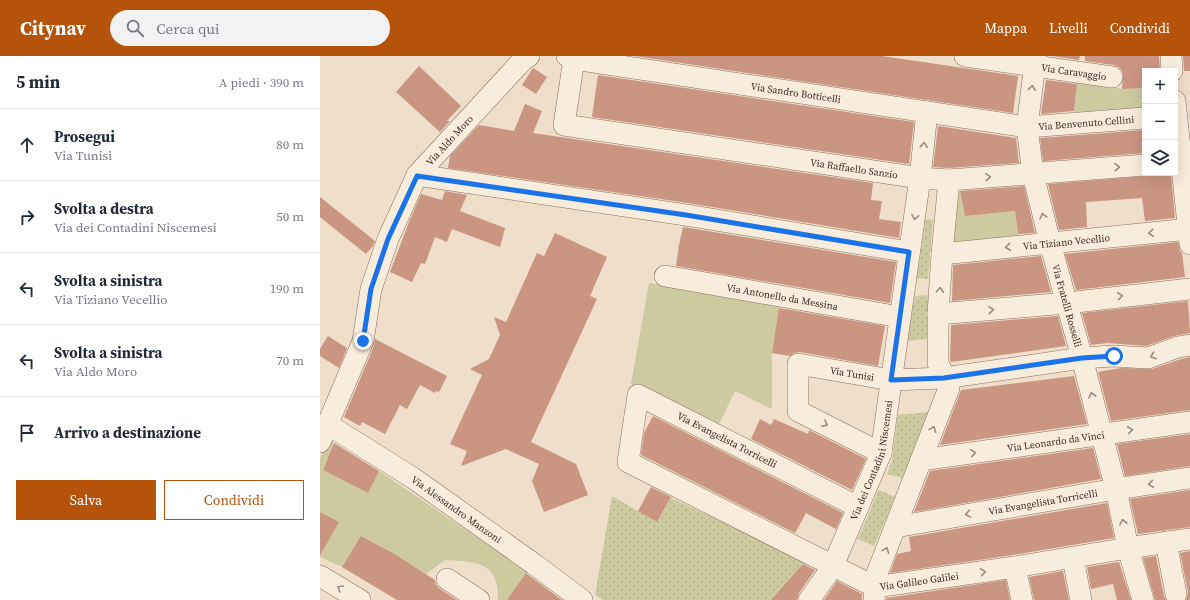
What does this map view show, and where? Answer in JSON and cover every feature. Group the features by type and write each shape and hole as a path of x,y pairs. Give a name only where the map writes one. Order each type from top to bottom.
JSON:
{"street":[{"name":"Via Aldo Moro","path":"324,433 363,341 371,289 388,239 417,176 514,69 529,56"},
{"name":"Via Caravaggio","path":"965,56 1035,61 1112,77"},
{"path":"1171,56 1172,68"},
{"name":"Via Sandro Botticelli","path":"570,58 1027,127"},
{"name":"Via Raffaello Sanzio","path":"570,58 564,126 920,178 949,180 1142,165"},
{"name":"Via Fratelli Rosselli","path":"1035,61 1027,127 1033,174 1116,489 1128,548 1143,600"},
{"name":"Via dei Contadini Niscemesi","path":"809,600 833,566 881,453 920,178 927,112"},
{"path":"1179,112 1182,162 1190,234"},
{"name":"Via Benvenuto Cellini","path":"1027,127 1142,118"},
{"path":"417,176 686,215 909,252"},
{"path":"874,594 876,576 949,388 938,363 938,314 949,180"},
{"name":"Via Tiziano Vecellio","path":"942,254 1050,243 1190,234"},
{"name":"Via Antonello da Messina","path":"665,276 900,317"},
{"path":"938,314 1067,302 1190,288"},
{"name":"Via Tunisi","path":"881,453 798,411 798,364 891,380 944,378 1082,358 1114,356 1148,358 1178,346 1190,345"},
{"name":"Via Galileo Galilei","path":"638,395 628,462 833,566 874,594 1128,548 1190,539"},
{"name":"Via Evangelista Torricelli","path":"638,395 858,506"},
{"name":"Via Leonardo da Vinci","path":"921,460 1190,422"},
{"name":"Via Alessandro Manzoni","path":"324,433 413,478 582,600"},
{"name":"Via Evangelista Torricelli","path":"895,527 1116,489 1190,478"},
{"path":"1166,542 1176,594"},
{"path":"1073,558 1082,600"},
{"path":"1016,568 1022,600"},
{"path":"320,576 360,600"},
{"path":"447,579 479,600"}],"shaded area":[{"path":"1077,81 1122,89 1142,88 1142,108 1074,112"},
{"path":"960,192 965,216 1015,211 1018,236 953,243 956,193"},
{"path":"926,219 933,220 928,279 917,278"},
{"path":"649,283 780,306 772,353 772,409 735,391 718,426 631,384"},
{"path":"928,295 927,339 907,341 915,296"},
{"path":"928,412 902,478 887,474 892,461 898,415"},
{"path":"328,438 334,443 323,470 368,492 379,471 528,572 507,600 498,600 497,587 494,578 490,571 484,566 476,563 445,560 426,574 393,553 362,536 342,567 320,557 338,522 320,512 320,459"},
{"path":"879,490 895,497 874,546 858,539"},
{"path":"612,496 657,522 671,498 806,561 772,600 603,600 595,595"}],"building":[{"path":"635,56 882,56 1018,76 1013,113"},
{"path":"1052,56 1080,56 1079,60"},
{"path":"1085,56 1159,56 1160,68 1142,68 1142,88 1122,89 1123,73 1120,68 1114,65 1085,61"},
{"path":"1183,56 1190,56 1190,71 1184,71"},
{"path":"419,66 461,106 447,121 450,121 440,132 396,92"},
{"path":"533,68 547,77 536,94 522,85"},
{"path":"598,75 914,122 909,164 592,117"},
{"path":"1046,80 1077,84 1074,111 1041,114"},
{"path":"525,104 542,111 533,133 873,183 871,200 882,201 879,219 901,222 899,238 688,203 448,168 450,156 479,125 514,131"},
{"path":"938,126 1016,138 1019,163 949,168 933,167"},
{"path":"1142,130 1142,153 1043,161 1040,138"},
{"path":"1146,176 1171,176 1175,218 1145,221 1142,198 1086,202 1087,227 1059,230 1048,184"},
{"path":"1024,186 1035,233 1018,234 1015,211 965,216 960,191"},
{"path":"445,191 467,195 460,211 505,228 500,247 452,229 447,242 435,237 425,264 421,263 412,282 390,272 421,194 442,200"},
{"path":"320,197 375,241 373,246 366,254 320,217"},
{"path":"683,227 896,262 890,303 676,266"},
{"path":"555,233 607,257 590,296 597,299 531,442 576,464 588,495 544,512 532,481 539,464 506,449 461,466 467,451 450,444 482,375 470,369 489,359 500,335 494,317 506,322 537,253 544,256"},
{"path":"1178,242 1182,253 1185,277 1076,290 1065,254"},
{"path":"1041,256 1051,292 952,301 953,265"},
{"path":"1188,301 1190,333 1174,336 1146,346 1108,343 1091,345 1082,313"},
{"path":"779,308 885,326 878,366 800,352 794,353 790,356 772,353"},
{"path":"1058,316 1066,346 951,362 950,360 951,325"},
{"path":"328,336 347,348 339,368 320,356 320,349"},
{"path":"375,339 447,376 439,392 436,391 435,393 420,385 407,409 400,405 385,434 362,422 360,426 344,417 374,346"},
{"path":"1190,357 1190,410 1111,421 1098,372 1121,368 1152,369"},
{"path":"1074,376 1087,424 940,445 961,390"},
{"path":"653,416 843,513 836,529 806,513 795,533 641,455 644,433"},
{"path":"760,419 771,425 774,419 808,434 809,430 866,459 852,490 751,439"},
{"path":"1190,434 1190,466 1125,476 1117,444"},
{"path":"334,443 379,471 368,493 323,470"},
{"path":"1093,448 1101,479 914,512 930,471"},
{"path":"651,487 671,497 657,522 638,511"},
{"path":"1190,490 1190,527 1138,534 1130,499"},
{"path":"1107,503 1114,538 1013,555 890,573 897,554 911,551 909,537"},
{"path":"320,512 339,522 320,556"},
{"path":"361,536 393,553 435,580 436,585 440,589 457,600 397,600 342,567"},
{"path":"1190,551 1190,600 1186,600 1188,592 1180,553"},
{"path":"1156,556 1166,600 1155,600 1143,558"},
{"path":"1119,562 1131,600 1117,600 1113,584 1091,589 1087,567"},
{"path":"803,564 815,570 799,593 797,600 771,600"},
{"path":"1063,571 1069,600 1034,600 1029,577"},
{"path":"526,573 527,574 562,600 507,600"},
{"path":"1006,580 1010,600 886,600 886,598"},
{"path":"837,581 862,594 862,600 824,600"}],"route":[{"path":"363,341 371,289 388,239 417,176 686,215 909,252 891,380 944,378 1082,358 1114,356"}]}
